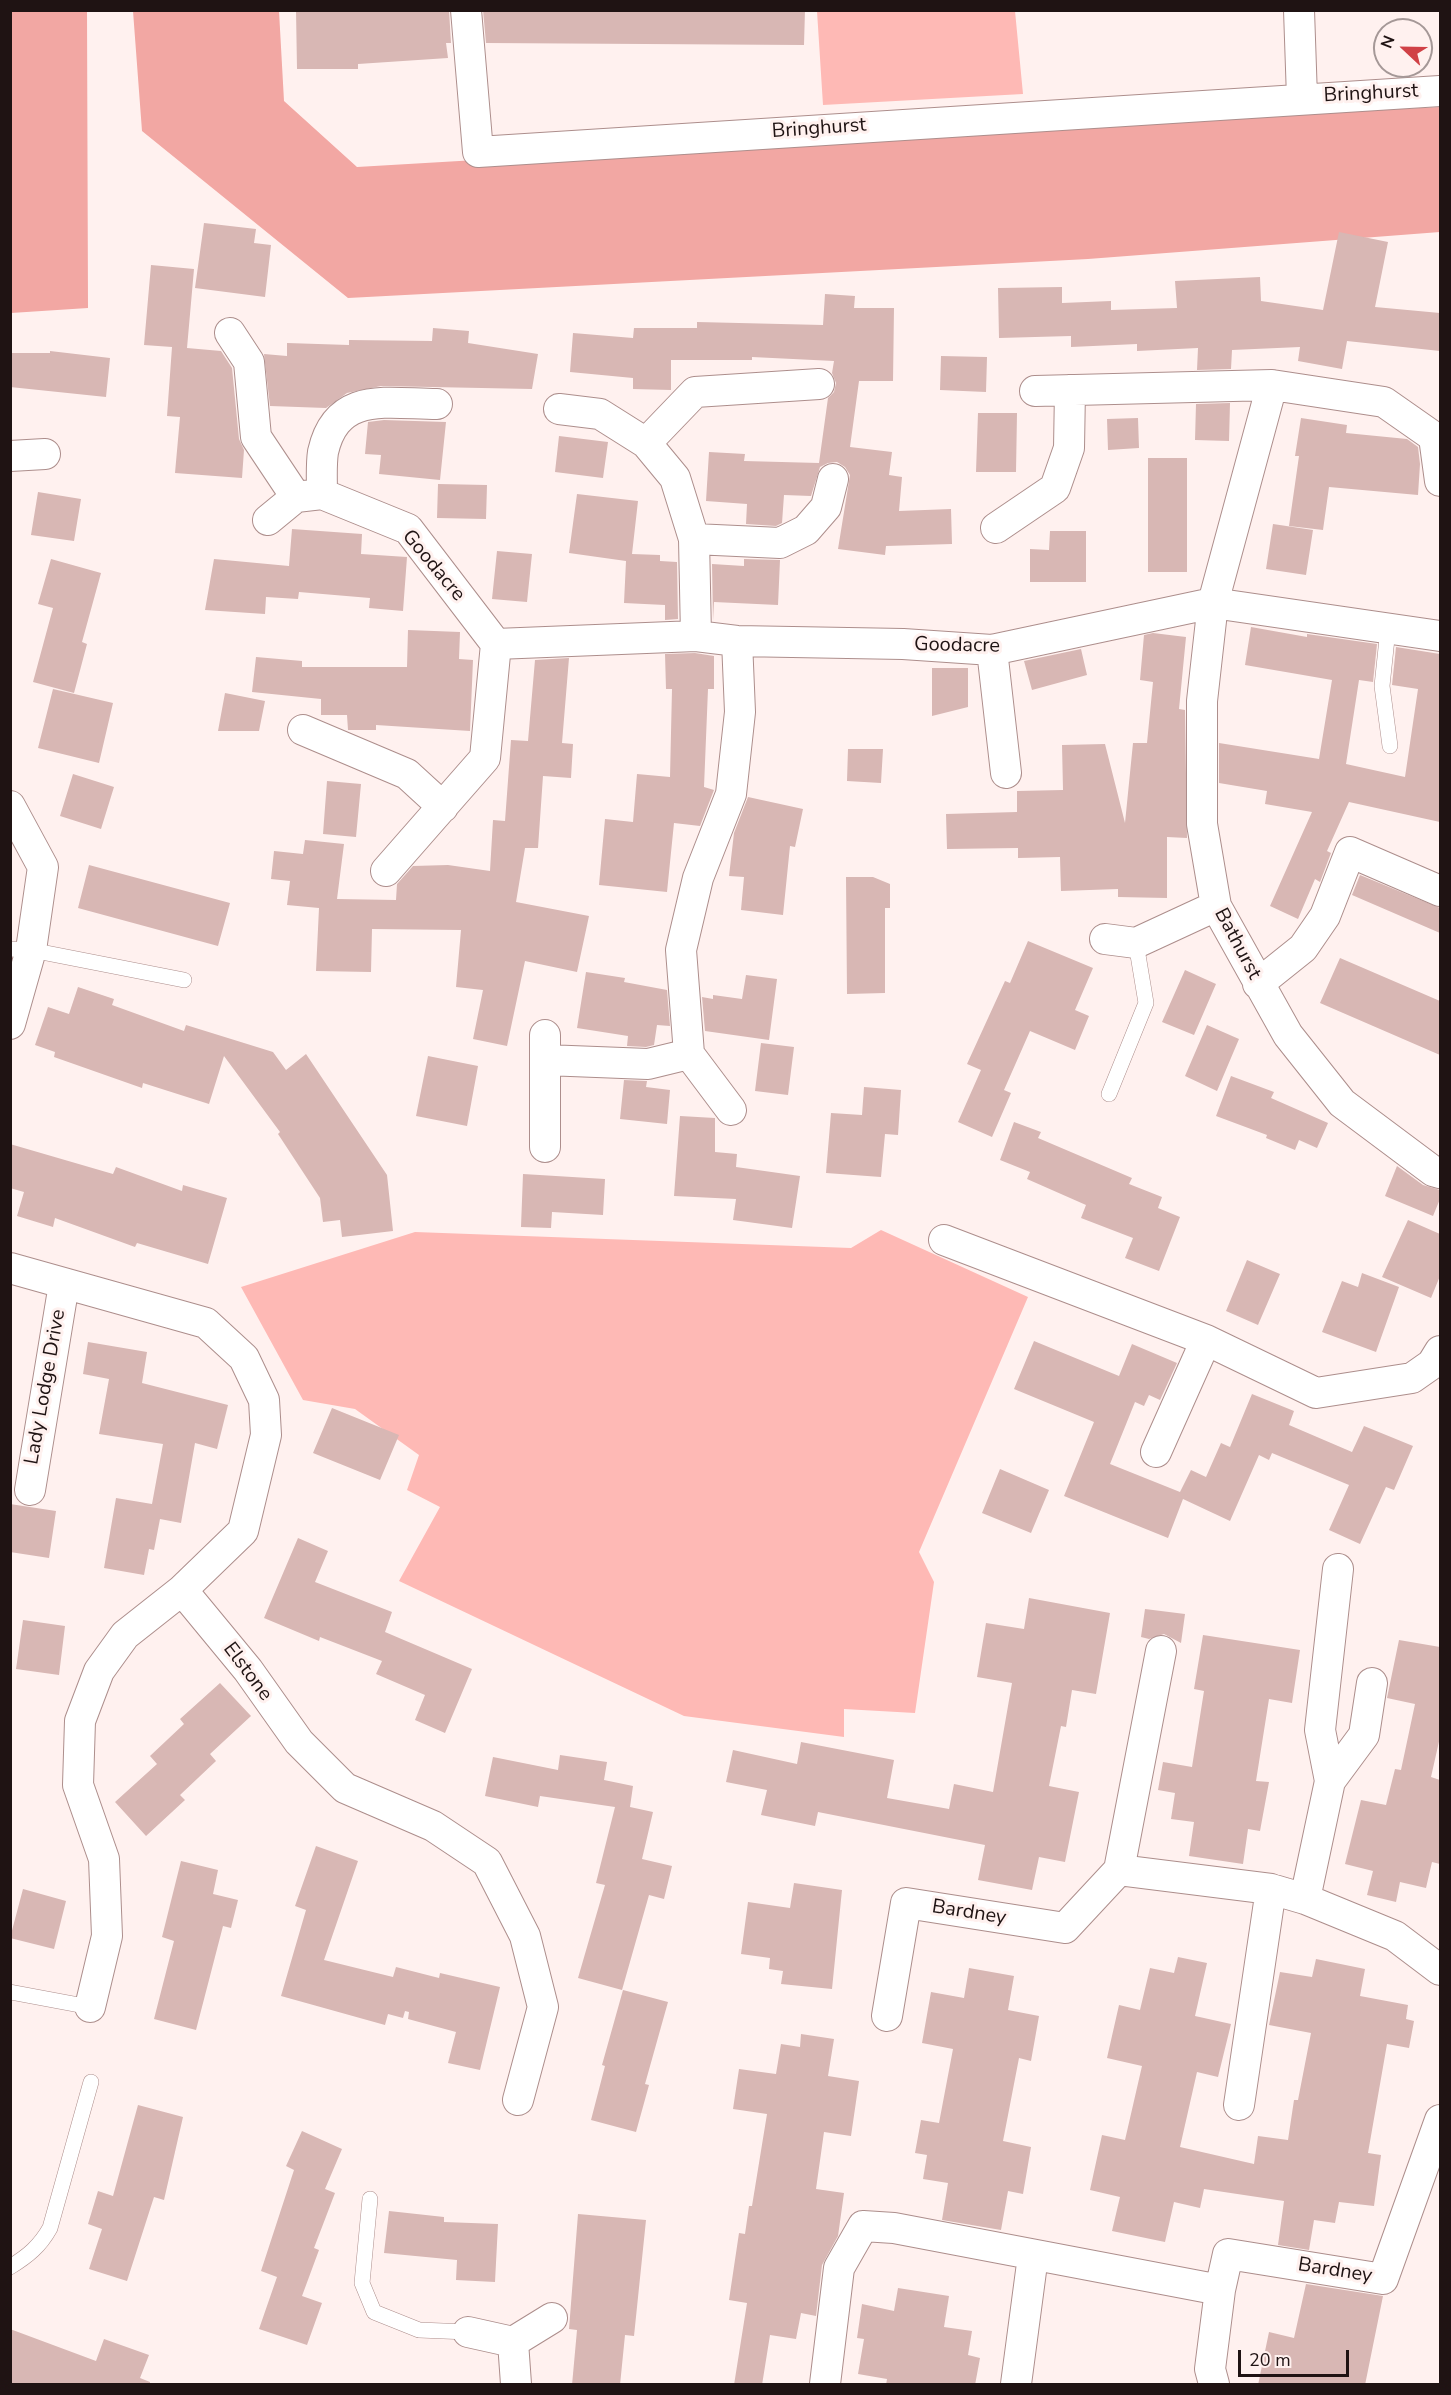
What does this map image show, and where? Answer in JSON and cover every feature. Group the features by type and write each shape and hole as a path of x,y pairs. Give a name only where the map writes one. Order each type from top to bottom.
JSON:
{"street":[{"name":"Bringhurst","path":"466,10 478,152 1440,91"},
{"name":"Bringhurst","path":"1299,10 1302,98"},
{"path":"230,333 249,362 256,437 309,496"},
{"path":"646,443 695,392 819,384"},
{"path":"1213,603 1272,385"},
{"path":"1035,391 1272,385 1384,402 1434,437 1440,481"},
{"path":"996,528 1054,488 1069,448 1070,390"},
{"path":"268,520 309,496 323,452 337,419 360,404 437,404"},
{"path":"559,409 600,414 646,443 675,478 694,539 696,636"},
{"path":"10,456 45,454"},
{"path":"694,539 780,543 806,530 826,507 833,479"},
{"name":"Goodacre","path":"309,496 408,529 496,645 696,636 737,641 903,644 992,650 1213,603 1440,636"},
{"name":"Bathurst","path":"1213,603 1202,701 1202,824 1216,906 1288,1035 1342,1103 1433,1171 1440,1173"},
{"path":"731,1110 689,1054 681,950 698,878 731,794 740,712 737,641"},
{"path":"386,871 485,759 496,645"},
{"path":"992,650 1006,773"},
{"path":"303,730 407,774 443,807"},
{"path":"10,806 42,867 21,949 10,1024"},
{"path":"1258,984 1303,948 1325,916 1350,852 1440,891"},
{"path":"1105,939 1136,944 1216,906"},
{"path":"545,1147 545,1047 648,1064 689,1054"},
{"path":"944,1240 1206,1340 1316,1393 1412,1378 1432,1364 1440,1351"},
{"name":"Lady Lodge Drive","path":"10,1268 206,1323 244,1358 264,1400 266,1436 243,1531 182,1590"},
{"name":"Lady Lodge Drive","path":"30,1490 64,1284"},
{"path":"1155,1452 1206,1340"},
{"path":"1305,1899 1330,1781 1320,1730 1338,1569"},
{"path":"90,2007 107,1936 104,1859 78,1785 80,1721 99,1671 124,1635 182,1590"},
{"name":"Elstone","path":"182,1590 248,1670 299,1742 345,1788 433,1826 487,1862 525,1936 543,2007 519,2100"},
{"path":"1161,1651 1119,1870 1271,1888 1305,1899 1395,1936 1440,1970"},
{"path":"1330,1781 1364,1735 1372,1683"},
{"name":"Bardney","path":"886,2016 906,1903 1065,1928 1119,1870"},
{"path":"1239,2106 1271,1888"},
{"name":"Bardney","path":"1214,2385 1210,2369 1220,2290 1228,2254 1383,2279 1440,2120"},
{"path":"825,2385 840,2268 863,2226 894,2228 1220,2290"},
{"path":"1016,2385 1033,2256"},
{"path":"468,2332 513,2342 552,2318"},
{"path":"513,2342 516,2385"}],"lane":[{"path":"1388,629 1382,686 1390,746"},
{"path":"1109,1094 1146,1003 1136,944"},
{"path":"21,949 184,980"},
{"path":"10,1992 90,2007"},
{"path":"10,2267 28,2257 42,2243 50,2228 91,2082"},
{"path":"370,2199 363,2283 374,2312 419,2330 468,2332"}],"shaded area":[{"path":"11,10 87,11 88,308 11,313"},
{"path":"133,11 279,11 284,101 357,167 1073,125 1440,107 1440,232 1088,259 348,298 142,131"},
{"path":"817,11 1015,11 1023,94 823,105"},
{"path":"881,1230 1028,1297 919,1552 934,1582 915,1713 844,1709 844,1737 684,1716 399,1581 440,1507 407,1490 419,1455 355,1409 303,1400 241,1287 415,1232 851,1248"}],"building":[{"path":"296,10 449,10 451,43 446,43 448,58 358,64 358,69 297,69"},
{"path":"483,10 805,10 804,45 486,43"},
{"path":"204,223 256,229 254,243 271,245 265,297 195,288"},
{"path":"1339,232 1388,242 1375,307 1440,313 1440,351 1347,341 1342,369 1298,361 1300,347 1232,350 1231,369 1197,370 1198,348 1137,351 1137,344 1071,347 1071,336 999,338 998,288 1062,287 1062,303 1111,301 1111,310 1177,308 1175,281 1260,277 1261,301 1323,310"},
{"path":"151,265 194,269 187,348 221,351 232,368 239,439 244,450 242,478 175,473 180,417 167,416 172,347 144,345"},
{"path":"825,294 855,296 854,308 894,308 893,381 859,381 850,447 892,452 889,475 902,477 899,511 951,509 952,544 886,546 885,555 838,549 850,475 845,467 837,462 820,467 811,496 784,495 782,523 776,526 746,524 747,504 706,501 709,452 745,454 744,461 819,463 828,398 834,392 836,383 832,373 834,361 752,357 752,360 671,360 671,390 633,389 633,378 570,372 573,333 633,338 634,328 697,328 697,322 823,325"},
{"path":"433,328 469,331 468,343 538,354 532,389 381,386 347,393 326,408 270,406 264,354 287,356 287,343 349,345 349,340 432,341"},
{"path":"50,351 110,358 106,397 10,387 10,353 50,353"},
{"path":"941,356 987,357 986,392 940,390"},
{"path":"1230,403 1229,441 1195,440 1196,404"},
{"path":"978,413 1017,413 1016,472 976,472"},
{"path":"1138,418 1139,448 1108,450 1107,419"},
{"path":"1301,418 1347,425 1346,433 1407,439 1418,447 1420,464 1418,495 1329,487 1323,530 1289,526 1299,456 1295,456"},
{"path":"384,420 446,422 440,480 379,474 381,455 365,454 368,422"},
{"path":"559,436 608,442 603,478 555,472"},
{"path":"1148,458 1187,458 1187,572 1148,572"},
{"path":"438,484 487,485 486,519 437,518"},
{"path":"38,492 81,499 74,541 31,535"},
{"path":"577,494 638,501 632,554 660,555 660,561 677,562 678,619 665,620 665,605 624,603 626,561 569,553"},
{"path":"1273,524 1313,530 1306,575 1266,569"},
{"path":"292,529 362,534 361,554 407,557 403,611 369,608 370,598 299,592 298,599 266,597 265,614 205,610 214,559 289,566"},
{"path":"1050,531 1086,531 1086,582 1030,582 1030,549 1049,550"},
{"path":"497,551 532,554 527,602 492,599"},
{"path":"51,559 101,573 82,642 87,644 74,693 33,682 53,608 38,604"},
{"path":"744,559 780,560 778,605 714,602 713,621 712,564 744,566"},
{"path":"1251,627 1307,637 1307,634 1377,644 1373,682 1359,680 1346,764 1405,777 1418,689 1392,685 1396,647 1440,654 1440,822 1349,802 1327,851 1331,853 1320,882 1315,879 1298,919 1270,906 1312,812 1265,804 1267,791 1219,783 1219,743 1319,759 1332,680 1245,665"},
{"path":"408,630 460,632 459,659 473,660 470,731 376,725 376,730 348,730 347,715 321,715 321,699 252,692 256,657 302,661 302,667 407,667"},
{"path":"1153,633 1186,637 1179,709 1185,710 1187,838 1167,837 1167,898 1118,897 1118,889 1061,891 1060,857 1018,858 1018,848 947,849 946,814 1017,812 1017,791 1063,790 1062,745 1105,744 1125,823 1133,743 1147,743 1153,682 1140,680 1144,635"},
{"path":"1081,649 1087,675 1032,690 1024,661"},
{"path":"695,653 714,656 714,689 708,689 704,787 714,790 700,826 674,823 667,892 599,885 605,819 633,822 637,774 670,777 672,689 666,689 665,654"},
{"path":"569,658 562,743 573,744 571,778 543,776 538,848 525,848 516,902 589,916 577,972 525,961 507,1046 473,1039 483,990 456,987 461,930 372,929 371,972 316,971 319,908 287,905 290,881 271,879 274,851 303,854 305,840 344,844 337,899 396,900 397,884 413,866 448,865 490,871 493,820 505,821 511,740 528,741 535,660"},
{"path":"932,668 968,668 968,707 932,716"},
{"path":"53,689 113,703 99,763 38,748"},
{"path":"225,693 265,701 259,731 218,731"},
{"path":"848,749 883,749 881,783 847,781"},
{"path":"73,774 114,787 101,829 60,816"},
{"path":"327,781 361,784 356,837 323,834"},
{"path":"748,797 803,809 795,847 790,846 783,915 741,910 744,877 729,876 734,833"},
{"path":"89,865 230,903 218,946 78,908"},
{"path":"1360,875 1440,908 1440,933 1352,895"},
{"path":"846,877 873,877 890,884 890,908 885,908 885,993 847,994"},
{"path":"1028,941 1093,968 1075,1010 1089,1016 1075,1050 1030,1031 1004,1090 1011,1093 992,1137 958,1122 981,1070 967,1064 1005,981 1010,983"},
{"path":"1340,958 1440,1001 1440,1055 1320,1003"},
{"path":"1185,970 1216,984 1194,1035 1162,1022"},
{"path":"586,972 625,978 624,982 667,990 670,1026 657,1025 654,1045 646,1047 627,1046 628,1036 577,1028"},
{"path":"746,975 777,979 769,1040 705,1031 702,997 713,999 713,995 742,999"},
{"path":"78,987 114,999 112,1005 184,1031 186,1025 273,1052 286,1070 306,1054 387,1175 393,1231 342,1237 340,1220 323,1222 320,1198 278,1134 280,1132 224,1056 209,1104 143,1083 142,1088 54,1057 55,1052 35,1045 48,1007 69,1014"},
{"path":"1207,1025 1239,1039 1217,1091 1185,1076"},
{"path":"761,1043 794,1047 788,1095 755,1091"},
{"path":"428,1056 478,1066 467,1126 416,1116"},
{"path":"1231,1076 1274,1092 1271,1098 1328,1123 1317,1148 1299,1140 1295,1150 1266,1138 1267,1135 1216,1116"},
{"path":"624,1080 647,1081 646,1087 670,1090 667,1124 620,1119"},
{"path":"864,1087 901,1090 898,1135 885,1134 881,1177 826,1173 831,1113 862,1115"},
{"path":"680,1116 715,1118 715,1152 737,1154 736,1167 800,1176 792,1228 733,1220 736,1199 674,1196"},
{"path":"1014,1122 1041,1132 1038,1138 1132,1178 1129,1184 1162,1197 1158,1208 1180,1217 1159,1271 1125,1258 1133,1238 1081,1218 1086,1205 1027,1179 1030,1172 1000,1160"},
{"path":"10,1144 113,1174 116,1167 182,1191 183,1185 227,1198 208,1264 137,1243 135,1247 55,1218 53,1227 17,1216 24,1192 10,1188"},
{"path":"1397,1166 1423,1185 1440,1190 1440,1199 1433,1216 1385,1196"},
{"path":"523,1174 605,1179 603,1215 552,1212 551,1228 521,1227"},
{"path":"1408,1220 1440,1234 1440,1276 1431,1298 1382,1277"},
{"path":"1247,1260 1280,1274 1258,1325 1226,1311"},
{"path":"1362,1273 1399,1287 1376,1352 1322,1332 1342,1281 1358,1287"},
{"path":"1034,1341 1119,1376 1132,1344 1177,1363 1160,1400 1149,1395 1144,1406 1135,1402 1110,1464 1180,1492 1191,1470 1206,1477 1221,1443 1230,1447 1252,1394 1294,1411 1289,1425 1352,1452 1364,1426 1413,1446 1394,1490 1386,1487 1360,1544 1329,1530 1349,1485 1272,1453 1269,1460 1259,1455 1230,1521 1183,1499 1168,1538 1064,1496 1094,1422 1014,1389"},
{"path":"88,1342 147,1352 142,1383 228,1405 217,1449 195,1443 181,1523 160,1519 154,1550 149,1549 144,1575 104,1568 116,1498 152,1504 163,1444 99,1434 109,1379 83,1374"},
{"path":"332,1408 399,1435 380,1480 313,1453"},
{"path":"1000,1469 1049,1490 1031,1533 982,1513"},
{"path":"10,1504 56,1511 49,1558 10,1552"},
{"path":"298,1538 328,1551 315,1582 392,1612 385,1632 472,1669 445,1733 415,1720 425,1695 376,1674 382,1661 320,1637 319,1641 264,1618"},
{"path":"1029,1598 1110,1613 1096,1694 1072,1690 1066,1727 1061,1726 1049,1786 1079,1792 1065,1862 1039,1857 1032,1890 978,1880 985,1845 818,1812 815,1826 761,1815 767,1790 726,1782 733,1750 797,1764 801,1742 894,1760 887,1798 949,1809 954,1784 993,1792 1012,1683 977,1677 986,1623 1024,1629"},
{"path":"1145,1609 1185,1614 1181,1643 1164,1634 1149,1639 1141,1637"},
{"path":"23,1620 65,1626 59,1675 16,1669"},
{"path":"1203,1635 1300,1650 1292,1703 1269,1699 1256,1781 1269,1782 1260,1831 1248,1829 1243,1864 1189,1856 1194,1822 1171,1819 1175,1793 1158,1790 1163,1762 1192,1767 1204,1691 1194,1689"},
{"path":"1399,1640 1440,1647 1440,1737 1431,1777 1440,1780 1440,1864 1432,1862 1426,1888 1400,1882 1396,1902 1367,1895 1373,1871 1345,1864 1361,1800 1386,1805 1395,1769 1401,1770 1415,1704 1387,1698"},
{"path":"220,1683 251,1716 210,1754 216,1761 180,1795 185,1800 146,1836 115,1802 157,1764 150,1756 184,1724 180,1719"},
{"path":"560,1755 607,1762 604,1780 633,1786 630,1807 653,1812 642,1859 672,1866 664,1899 649,1895 622,1990 578,1978 605,1885 596,1883 615,1807 540,1796 538,1807 485,1796 493,1757 558,1770"},
{"path":"316,1846 358,1861 324,1960 393,1977 396,1967 439,1978 440,1973 500,1987 480,2070 448,2063 456,2032 408,2019 409,2012 405,2011 403,2018 388,2014 385,2025 281,1996 306,1910 295,1906"},
{"path":"181,1861 218,1870 213,1894 238,1900 231,1928 223,1926 196,2030 154,2019 174,1941 162,1937"},
{"path":"794,1883 842,1890 832,1989 781,1984 783,1971 769,1969 770,1958 741,1954 748,1902 790,1908"},
{"path":"23,1889 66,1901 54,1949 10,1938"},
{"path":"1178,1957 1207,1963 1195,2016 1231,2024 1218,2077 1197,2072 1180,2147 1254,2164 1258,2136 1288,2140 1294,2100 1298,2100 1311,2033 1269,2025 1280,1972 1312,1977 1316,1959 1365,1969 1360,1996 1408,2005 1406,2019 1414,2021 1409,2048 1387,2044 1368,2153 1381,2155 1374,2206 1339,2202 1335,2223 1314,2220 1309,2250 1278,2245 1284,2201 1204,2189 1200,2208 1174,2202 1165,2242 1112,2231 1120,2197 1090,2190 1102,2135 1125,2140 1142,2066 1107,2058 1119,2005 1140,2010 1150,1968 1174,1973"},
{"path":"969,1968 1014,1976 1008,2010 1039,2016 1031,2061 1019,2058 1003,2141 1031,2147 1023,2194 1008,2191 1001,2230 942,2220 948,2183 923,2179 927,2155 915,2153 921,2120 939,2123 953,2049 922,2043 931,1992 964,1998"},
{"path":"623,1990 668,2002 645,2084 649,2085 636,2132 591,2120 605,2066 602,2065"},
{"path":"801,2034 834,2039 828,2076 859,2081 851,2136 824,2132 816,2189 844,2193 838,2236 822,2265 816,2316 801,2313 796,2339 770,2335 762,2385 734,2385 747,2303 729,2300 739,2233 745,2234 749,2206 752,2206 767,2114 733,2109 739,2069 776,2074 781,2044 800,2047"},
{"path":"138,2105 183,2117 164,2200 154,2197 127,2281 89,2269 102,2229 88,2224 98,2191 113,2196"},
{"path":"302,2131 342,2149 325,2189 335,2193 314,2248 319,2250 302,2296 322,2303 307,2345 259,2329 277,2277 261,2271 294,2170 286,2166"},
{"path":"389,2211 444,2217 444,2222 498,2224 495,2282 456,2280 457,2260 384,2253"},
{"path":"578,2214 646,2220 634,2336 625,2335 620,2385 572,2385 577,2330 569,2329"},
{"path":"1306,2284 1383,2296 1365,2385 1258,2385 1269,2332 1294,2338"},
{"path":"898,2288 949,2296 944,2327 972,2331 968,2355 980,2358 975,2385 886,2385 887,2379 858,2374 864,2339 857,2338 862,2304 894,2311"},
{"path":"10,2329 96,2361 104,2339 149,2355 140,2378 150,2382 150,2385 10,2385"}]}
